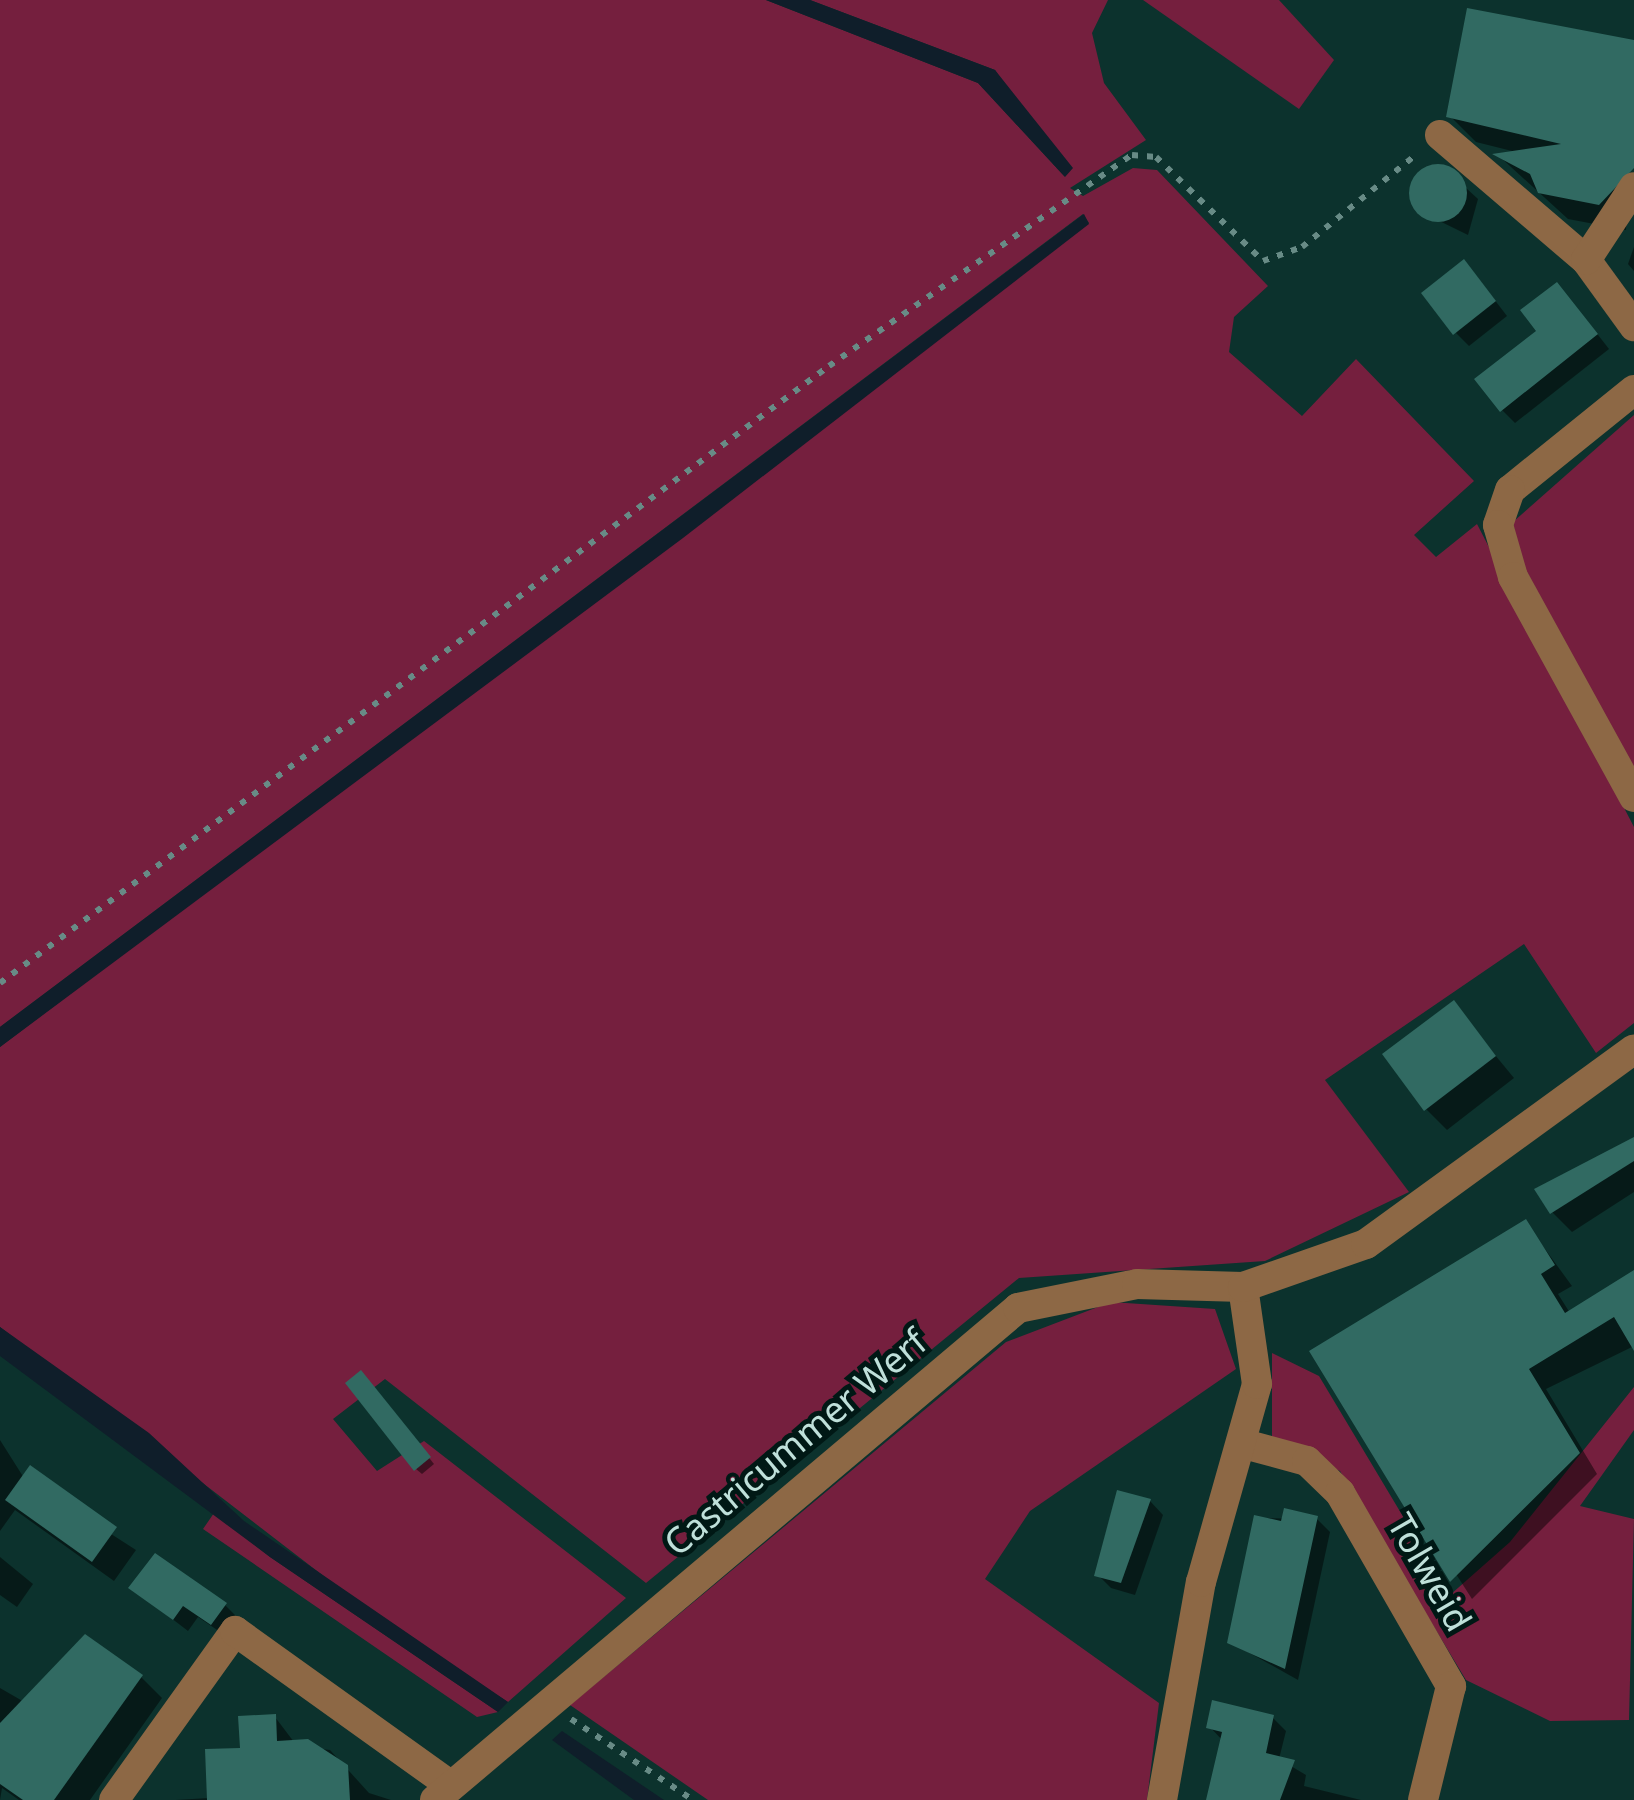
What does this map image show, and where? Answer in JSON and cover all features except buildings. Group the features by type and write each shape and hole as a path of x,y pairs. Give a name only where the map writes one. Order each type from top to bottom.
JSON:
{"street":[{"path":"1440,135 1586,260 1634,326"},
{"path":"1586,260 1634,187"},
{"path":"1634,390 1510,490 1498,526 1513,577 1634,796"},
{"path":"1162,1800 1201,1582 1244,1444 1257,1384 1243,1287 1366,1244 1634,1049"},
{"name":"Castricummer Werf","path":"114,1800 235,1631 442,1792 1018,1308 1137,1284 1243,1287"},
{"name":"Tolweid","path":"1244,1444 1307,1460 1340,1492 1450,1687 1424,1800"}],"path":[{"path":"0,983 829,366 1132,155 1156,157 1263,261 1302,247 1440,135"},
{"path":"547,1704 693,1800"}],"shaded area":[{"path":"0,0 766,0 978,83 1065,177 995,70 810,0 1108,0 1092,33 1104,83 1146,140 1070,188 1083,196 1133,168 1157,170 1268,286 1234,317 1229,352 1302,416 1356,359 1474,481 1414,535 1436,557 1477,524 1634,827 1634,1023 1596,1053 1524,944 1325,1080 1409,1192 1265,1261 1019,1278 646,1583 385,1379 333,1419 377,1471 424,1441 626,1598 508,1702 395,1631 0,1327 0,1047 1089,223 1083,214 0,1027"},
{"path":"1143,0 1279,0 1334,60 1299,109"},
{"path":"1634,415 1634,773 1520,559 1513,522"},
{"path":"1111,1302 1215,1309 1236,1369 1030,1511 985,1579 1159,1703 1147,1800 708,1800 570,1705 1006,1342"},
{"path":"1272,1353 1319,1376 1450,1595 1510,1542 1634,1387 1634,1430 1580,1506 1634,1519 1629,1720 1550,1721 1466,1680 1340,1471 1272,1442"},
{"path":"214,1513 270,1557 498,1712 477,1717 203,1529"}],"water":[{"path":"766,0 810,0 995,70 1073,168 1065,177 978,83"},
{"path":"1084,214 1089,224 683,538 0,1047 0,1027"},
{"path":"0,1327 149,1433 244,1521 508,1702 498,1712 270,1557 0,1356"},
{"path":"562,1731 664,1800 634,1800 552,1740"}]}
